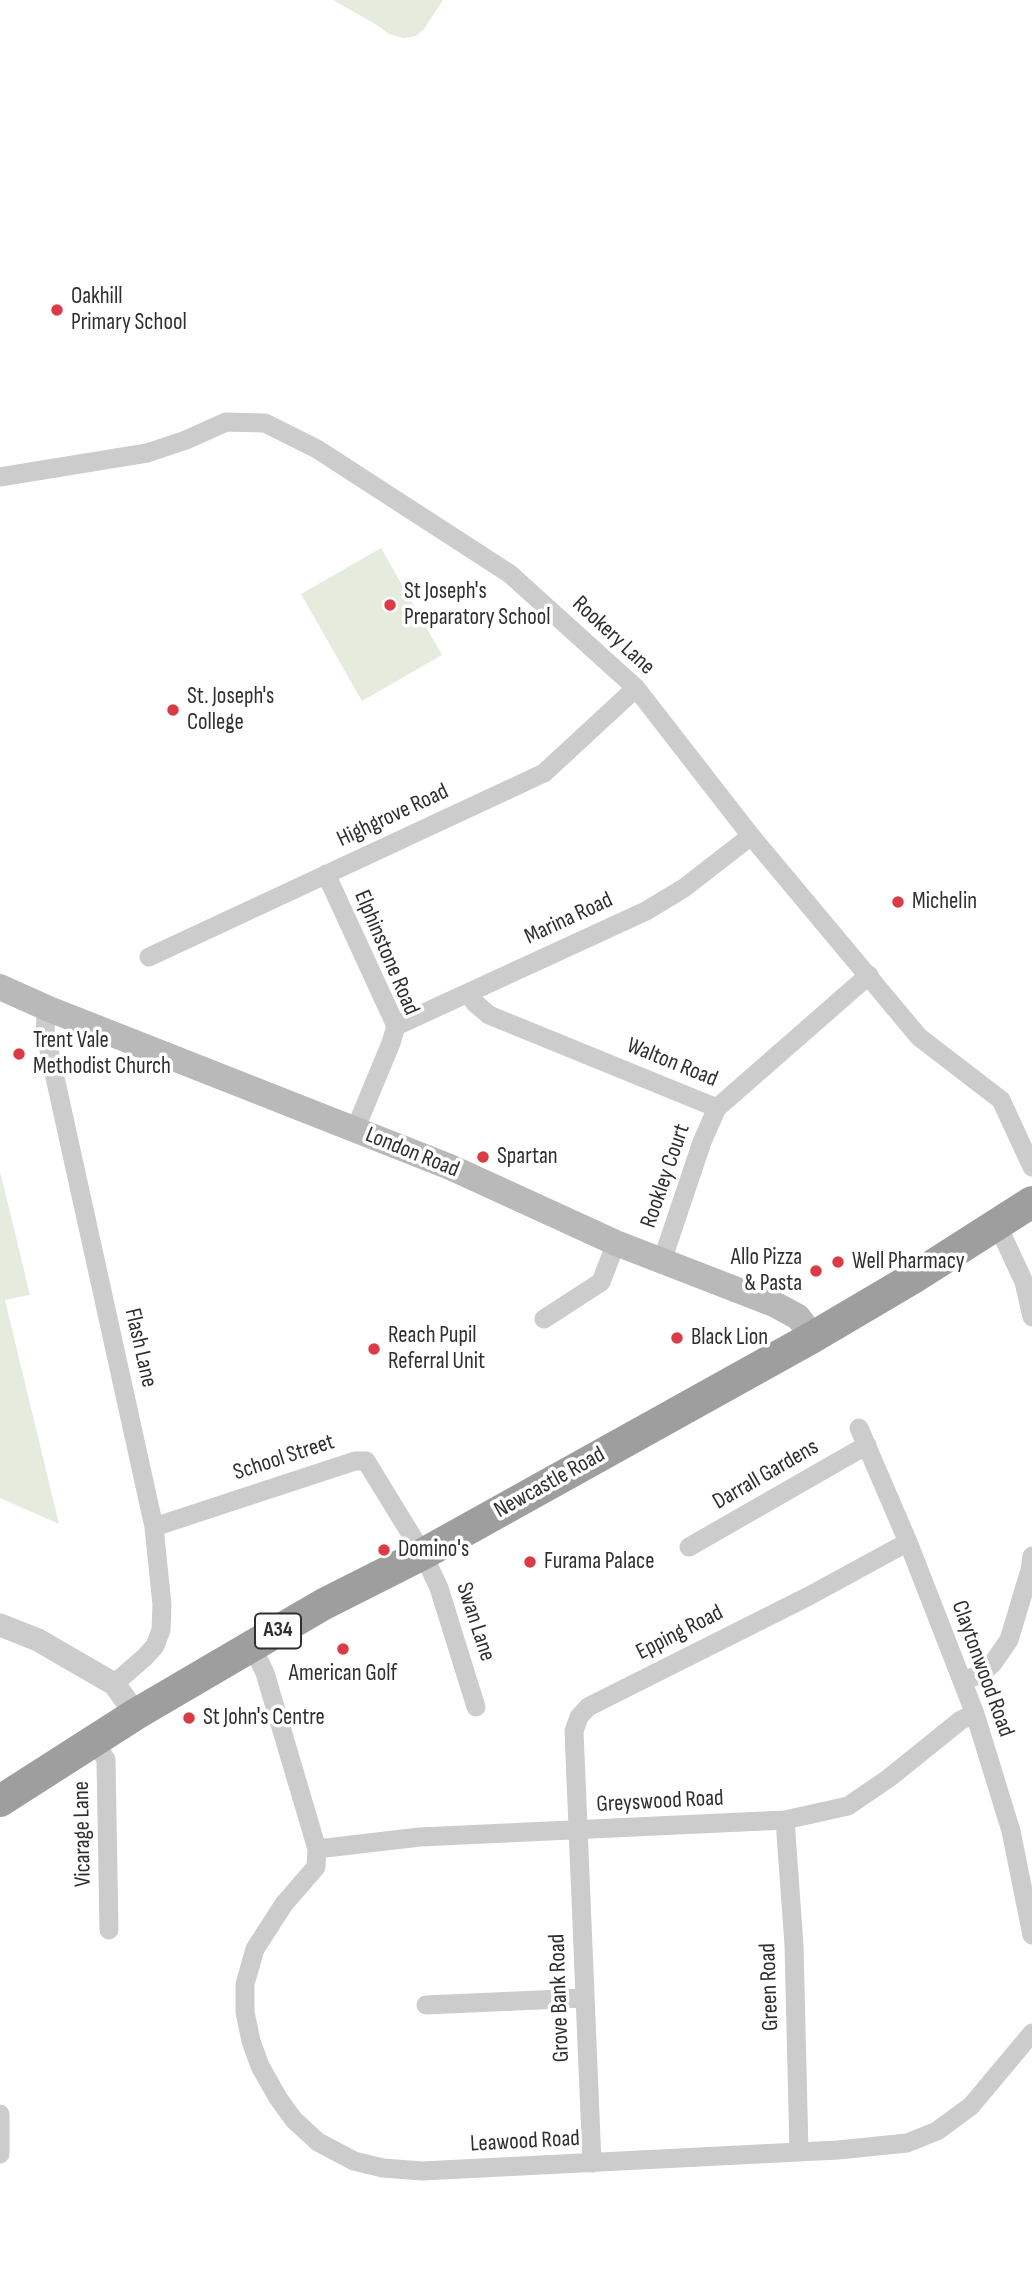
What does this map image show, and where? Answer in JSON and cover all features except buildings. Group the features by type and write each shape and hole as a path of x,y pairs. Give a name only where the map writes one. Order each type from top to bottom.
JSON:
{"highway":[{"name":"A34","path":"813,1337 1032,1202"},
{"name":"Newcastle Road","path":"0,1801 136,1714 324,1604 423,1554 813,1337"}],"main road":[{"name":"London Road","path":"0,987 49,1009 450,1167 616,1243 776,1305 798,1317 813,1337"}],"street":[{"name":"Rookery Lane","path":"0,477 147,453 186,440 226,422 265,423 317,449 510,574 636,688 751,836 919,1037 1001,1100 1032,1167"},
{"name":"Highgrove Road","path":"149,957 544,773 636,688"},
{"name":"Marina Road","path":"396,1026 646,911 684,888 751,836"},
{"name":"Elphinstone Road","path":"326,874 396,1026 355,1130"},
{"name":"Walton Road","path":"468,993 475,1003 489,1014 717,1108 869,975"},
{"name":"Flash Lane","path":"49,1009 45,1032 154,1527 162,1605 161,1630 155,1646 114,1684"},
{"name":"Rookley Court","path":"662,1261 702,1142 717,1108"},
{"path":"997,1224 1027,1290 1032,1317"},
{"path":"544,1319 601,1282 616,1243"},
{"name":"Claytonwood Road","path":"863,1436 908,1542 975,1714 1011,1831 1032,1935"},
{"name":"Darrall Gardens","path":"689,1547 863,1436"},
{"name":"School Street","path":"154,1527 355,1461 366,1461 423,1554"},
{"name":"Epping Road","path":"578,1831 574,1731 579,1717 588,1707 809,1596 908,1542"},
{"name":"Swan Lane","path":"423,1554 439,1588 475,1707"},
{"path":"963,1680 980,1675 993,1663 1009,1640 1032,1556"},
{"path":"0,1625 38,1640 114,1684 136,1714"},
{"path":"252,1646 265,1673 317,1849"},
{"name":"Greyswood Road","path":"317,1849 420,1837 785,1820 848,1806 889,1778 961,1720 975,1714"},
{"name":"Vicarage Lane","path":"94,1740 106,1760 109,1930"},
{"name":"Green Road","path":"785,1820 794,1945 799,2152"},
{"name":"Grove Bank Road","path":"578,1831 592,2163"},
{"name":"Leawood Road","path":"317,1849 316,1867 284,1903 255,1950 245,1984 246,2012 256,2054 278,2098 294,2120 318,2142 354,2161 383,2168 422,2171 838,2150 907,2143 937,2131 971,2106 1032,2033"},
{"path":"426,2005 584,1998"},
{"path":"0,2114 0,2154"}],"shaded area":[{"path":"333,0 443,0 424,29 416,36 403,38 389,34"},
{"path":"381,548 442,655 362,701 301,594"},
{"path":"0,1171 30,1295 5,1300 59,1524 0,1498"}],"place":[{"name":"Oakhill Primary School","path":"57,310"},
{"name":"St Joseph's Preparatory School","path":"390,605"},
{"name":"St. Joseph's College","path":"173,710"},
{"name":"Michelin","path":"898,902"},
{"name":"Trent Vale Methodist Church","path":"19,1054"},
{"name":"Spartan","path":"483,1157"},
{"name":"Well Pharmacy","path":"838,1262"},
{"name":"Allo Pizza & Pasta","path":"816,1271"},
{"name":"Black Lion","path":"677,1338"},
{"name":"Reach Pupil Referral Unit","path":"374,1349"},
{"name":"Domino's","path":"384,1550"},
{"name":"Furama Palace","path":"530,1562"},
{"name":"American Golf","path":"343,1649"},
{"name":"St John's Centre","path":"189,1718"}]}
